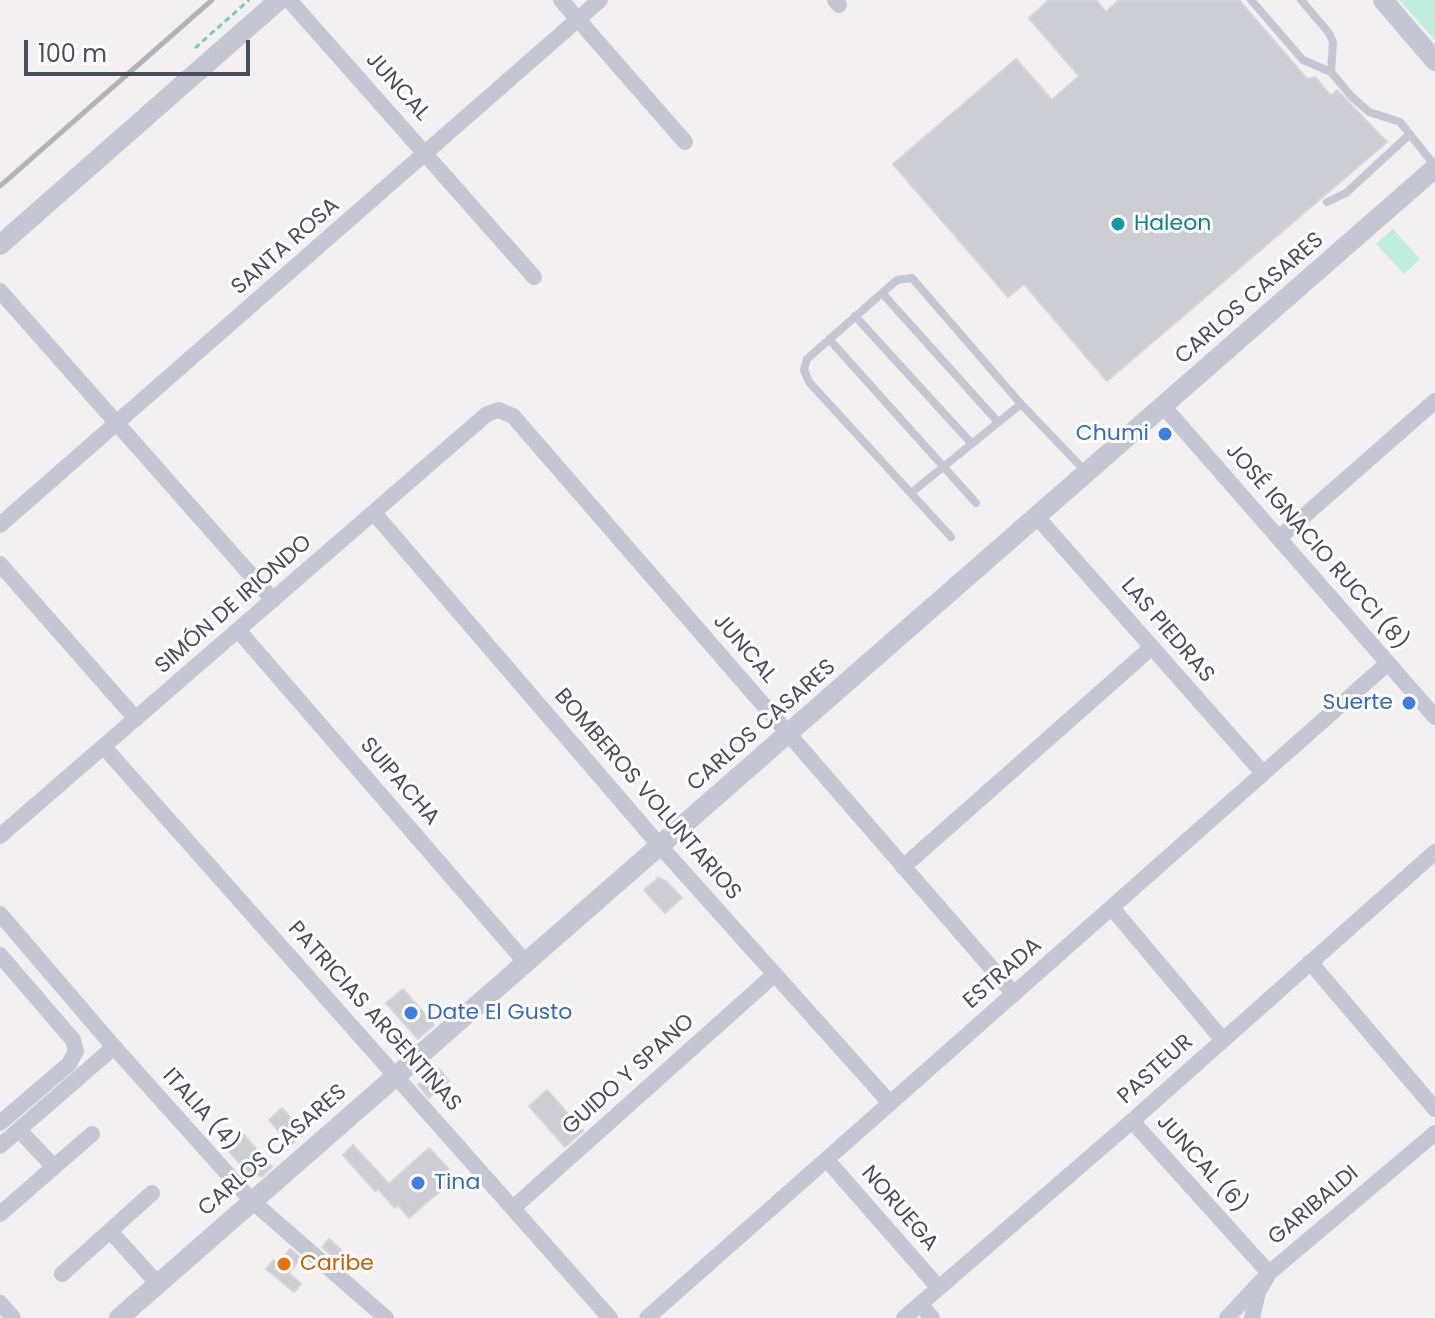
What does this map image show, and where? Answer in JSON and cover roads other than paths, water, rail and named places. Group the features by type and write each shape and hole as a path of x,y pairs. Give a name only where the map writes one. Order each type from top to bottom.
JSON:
{"street":[{"path":"0,245 279,0"},
{"name":"JUNCAL","path":"289,0 534,277"},
{"path":"561,0 685,142"},
{"name":"SANTA ROSA","path":"0,525 600,0"},
{"path":"1383,0 1435,61"},
{"name":"CARLOS CASARES","path":"119,1318 1435,167"},
{"path":"0,291 273,600"},
{"name":"JOSÉ IGNACIO RUCCI (8)","path":"1164,407 1435,717"},
{"path":"1279,538 1432,409"},
{"name":"JUNCAL","path":"499,410 513,416 1014,994"},
{"name":"SIMÓN DE IRIONDO","path":"0,836 487,414 499,410"},
{"name":"BOMBEROS VOLUNTARIOS","path":"374,513 660,846 890,1103"},
{"name":"LAS PIEDRAS","path":"1037,517 1263,773"},
{"path":"0,564 136,719"},
{"name":"SUIPACHA","path":"238,630 526,963"},
{"path":"903,867 1152,647"},
{"name":"ESTRADA","path":"647,1318 1388,663"},
{"name":"PATRICIAS ARGENTINAS","path":"104,747 610,1318"},
{"name":"PASTEUR","path":"904,1318 1435,852"},
{"path":"1112,908 1222,1039"},
{"name":"ITALIA (4)","path":"0,914 252,1201 385,1318"},
{"path":"0,955 73,1040 76,1051 69,1064 0,1123"},
{"path":"1310,962 1435,1109"},
{"name":"GUIDO Y SPANO","path":"513,1208 775,974"},
{"path":"0,1146 114,1047"},
{"name":"JUNCAL (6)","path":"1132,1121 1269,1273"},
{"path":"19,1130 54,1167"},
{"name":"GARIBALDI","path":"1227,1318 1269,1273 1435,1133"},
{"path":"0,1214 92,1134"},
{"name":"NORUEGA","path":"827,1160 939,1288"},
{"path":"62,1274 152,1193"},
{"path":"110,1231 158,1284"},
{"path":"1252,1318 1258,1292 1269,1273"},
{"path":"0,1303 13,1318"},
{"path":"920,1304 932,1318"}],"lane":[{"path":"1251,0 1303,60 1331,72 1369,112 1400,122 1435,167"},
{"path":"1301,0 1333,42 1331,72"},
{"path":"1327,202 1346,193 1410,134"},
{"path":"951,537 809,382 804,370 807,359 897,280 912,278 1021,404 1088,473"},
{"path":"882,293 998,422"},
{"path":"855,316 972,444"},
{"path":"829,339 976,503"},
{"path":"911,493 1021,404"}],"railway":[{"path":"0,186 212,0"}],"place":[{"name":"Haleon","path":"1118,224"},
{"name":"Chumi","path":"1165,434"},
{"name":"Suerte","path":"1409,703"},
{"name":"Date El Gusto","path":"411,1013"},
{"name":"Tina","path":"418,1183"},
{"name":"Caribe","path":"284,1264"}]}
